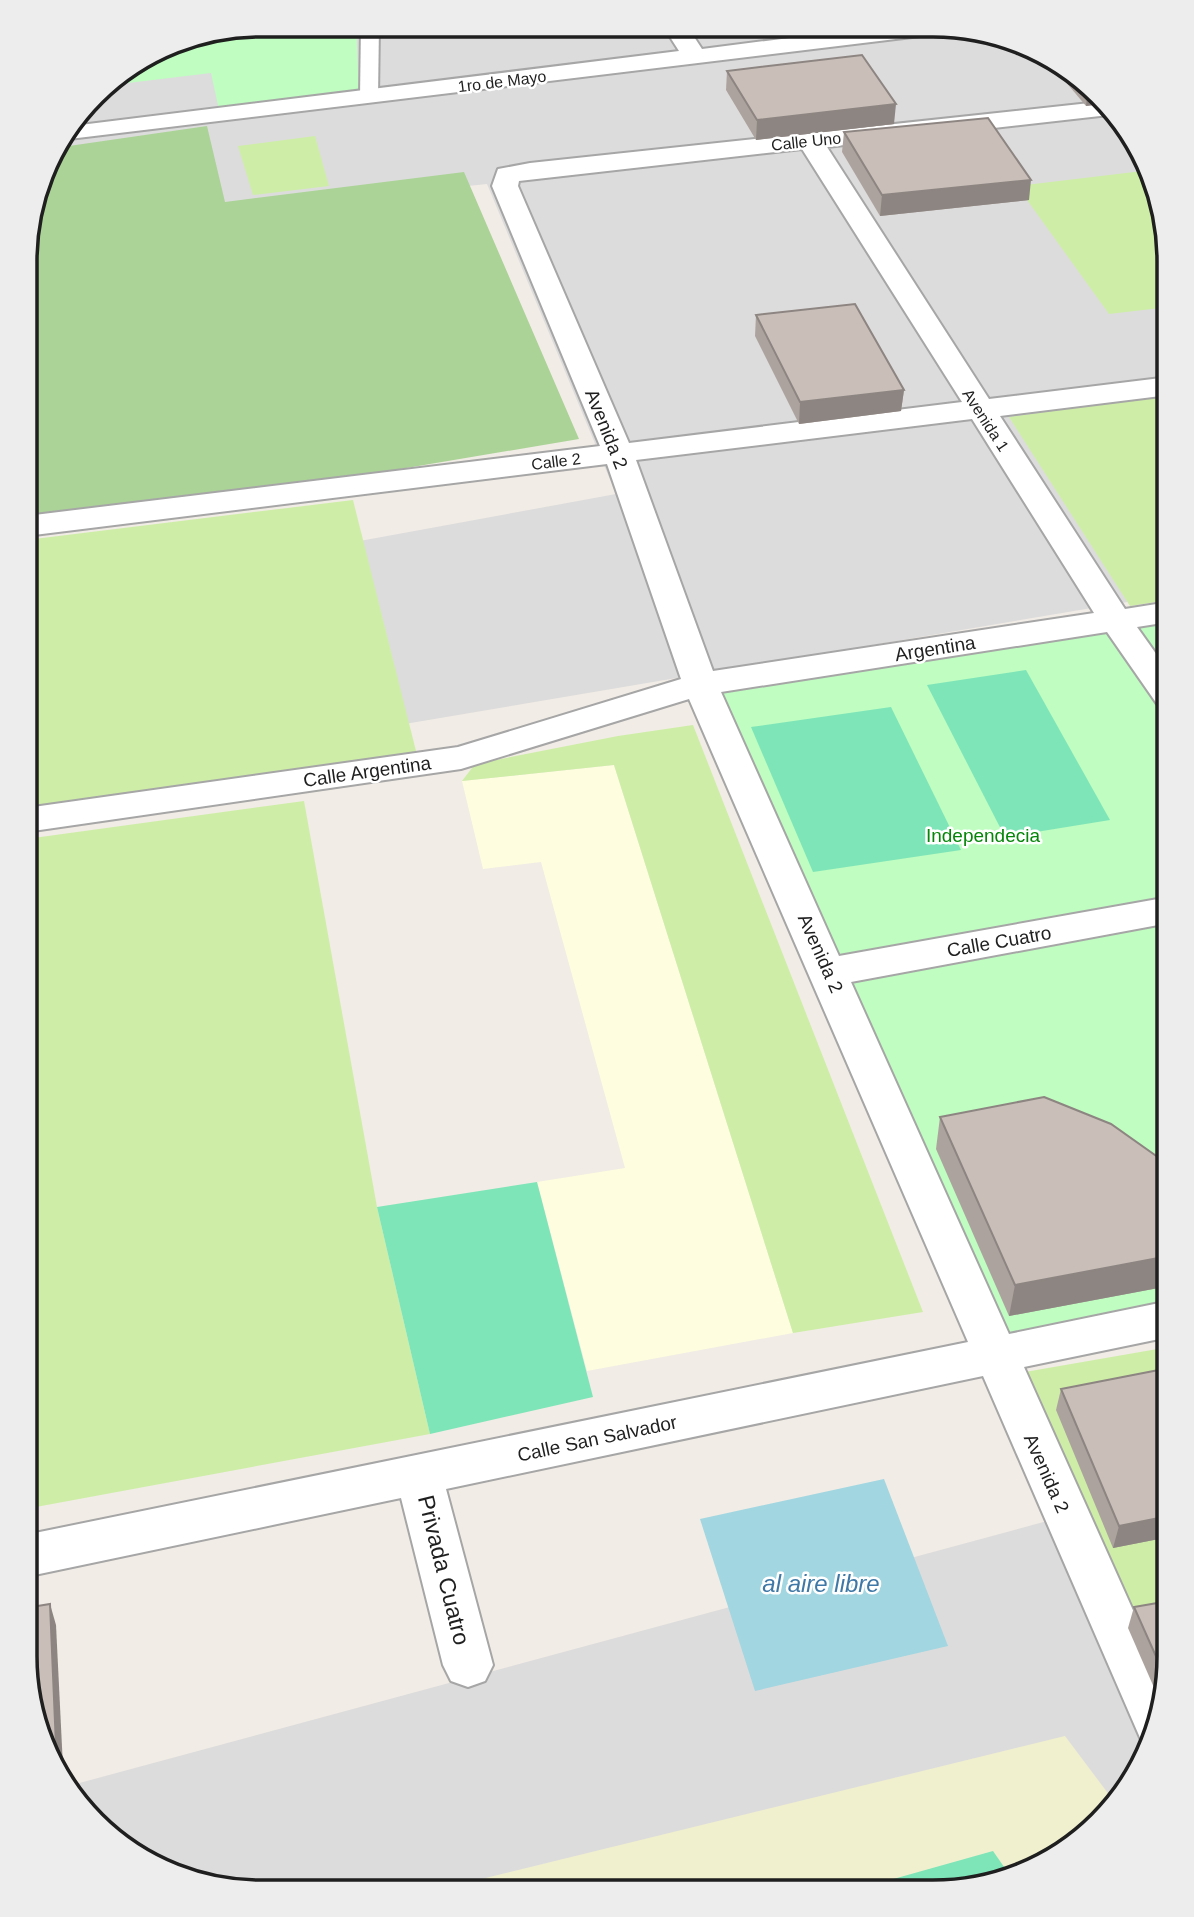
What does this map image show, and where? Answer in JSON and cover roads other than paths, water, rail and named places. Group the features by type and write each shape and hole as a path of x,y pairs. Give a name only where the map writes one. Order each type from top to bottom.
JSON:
{"street":[{"path":"682,37 696,58"},
{"name":"1ro de Mayo","path":"78,132 854,37"},
{"name":"Calle Uno","path":"507,175 1099,110"},
{"name":"Avenida 1","path":"810,141 979,410 1116,621 1157,679"},
{"name":"Avenida 2","path":"507,175 505,186 618,453 700,684 830,972 995,1356 1151,1708"},
{"name":"Calle 2","path":"37,525 1157,388"},
{"name":"Argentina","path":"700,684 1157,614"},
{"name":"Calle Argentina","path":"37,818 461,758 700,684"},
{"name":"Calle Cuatro","path":"830,972 1157,912"},
{"name":"Calle San Salvador","path":"37,1554 1157,1322"},
{"name":"Privada Cuatro","path":"419,1475 468,1665"}],"lane":[{"path":"369,97 370,37"}],"water":[{"name":"al aire libre","path":"884,1479 948,1646 755,1691 700,1519"}],"park label":[{"name":"Independecia","path":"983,835"}]}
